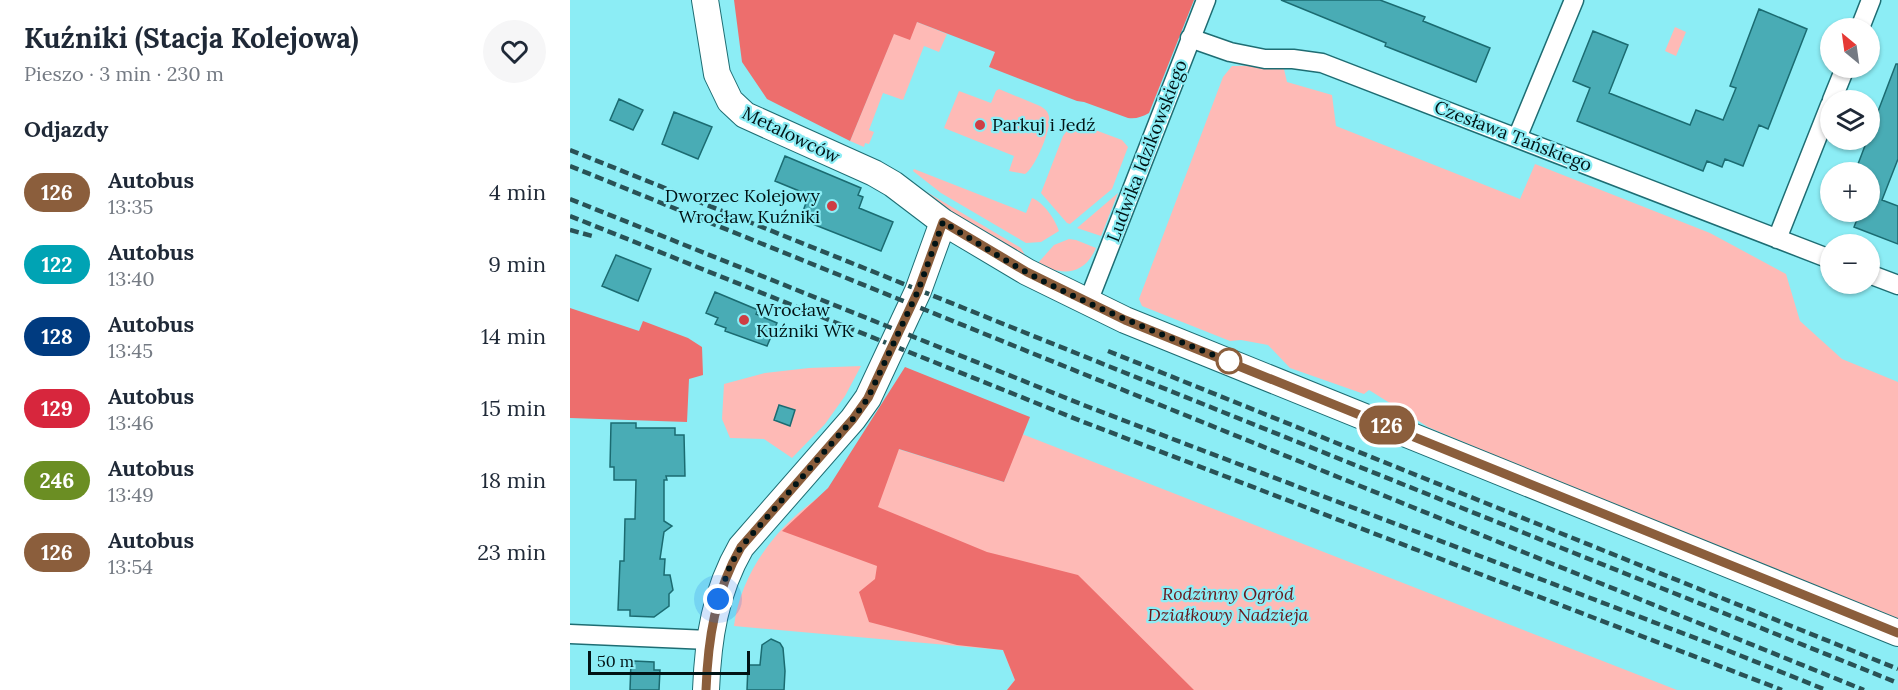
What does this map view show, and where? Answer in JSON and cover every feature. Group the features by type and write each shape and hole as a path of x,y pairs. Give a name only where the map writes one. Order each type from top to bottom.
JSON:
{"street":[{"name":"Metalowców","path":"705,0 717,74 730,101 739,111 765,126 874,173 893,184 943,222 1027,272 1125,320 1898,633"},
{"name":"Ludwika Idzikowskiego","path":"1088,302 1206,0"},
{"path":"1517,138 1574,0"},
{"path":"1864,18 1871,0"},
{"name":"Czesława Tańskiego","path":"1190,38 1230,52 1264,59 1293,58 1322,63 1820,255"},
{"path":"1777,239 1820,130"},
{"path":"706,690 709,640 722,586 730,566 741,547 853,419 868,398 924,279 943,222"},
{"path":"1880,278 1898,285"},
{"path":"570,634 709,640"}],"green space":[{"path":"917,22 947,34 939,52 924,46 903,100 883,93 869,130 874,132 869,144 865,143 864,147 850,141 894,33"},
{"path":"1675,27 1686,32 1676,56 1665,51"},
{"path":"1283,65 1287,82 1332,95 1336,126 1520,199 1535,164 1710,233 1786,274 1800,321 1842,359 1898,382 1898,619 1609,504 1428,427 1369,390 1364,394 1290,368 1268,345 1241,340 1230,341 1142,306 1139,299 1223,77 1232,66"},
{"path":"999,89 1040,106 1049,115 1048,130 1042,147 1025,174 1009,171 1014,156 944,128 959,91 991,103"},
{"path":"1079,124 1122,140 1128,147 1112,189 1070,224 1041,193 1063,136 1069,128"},
{"path":"914,169 1026,213 1032,198 1048,212 1059,231 1041,242 1026,243 941,193 913,171"},
{"path":"925,191 1021,248 1026,257 938,205"},
{"path":"1118,193 1101,236 1077,228"},
{"path":"1069,239 1096,248 1085,264 1071,271 1063,271 1038,263 1054,245"},
{"path":"861,366 845,396 825,424 792,458 764,439 730,438 722,419 724,384 765,373"},
{"name":"Rodzinny Ogród Działkowy Nadzieja","path":"1022,434 1677,690 1007,690 1015,680 1003,650 734,626 743,590 760,557 783,528 811,503 898,449 1004,482"}],"shaded area":[{"path":"734,0 1194,0 1149,113 1144,116 1128,118 989,67 995,52 917,22 910,40 894,34 850,141 767,99 742,62"},
{"path":"570,308 639,331 643,321 688,338 702,347 703,375 689,379 687,422 570,418"},
{"path":"905,367 1030,417 1004,482 899,449 878,507 987,552 1078,575 1194,690 1007,690 1015,680 1003,650 957,645 869,622 859,592 875,579 877,566 782,531 828,488"}],"building":[{"path":"1281,0 1380,0 1425,17 1423,21 1490,48 1476,82 1385,46 1386,43"},
{"path":"1759,9 1807,29 1768,129 1759,125 1743,166 1725,159 1722,167 1707,161 1703,171 1577,121 1590,88 1573,81 1593,31 1628,45 1609,93 1690,125 1696,110 1723,120 1736,88 1730,86"},
{"path":"1896,64 1898,64 1898,159 1882,200 1898,206 1898,244 1880,237 1880,234 1872,234 1854,227 1856,222 1880,222 1880,162 1859,162 1863,150 1880,150 1880,106"},
{"path":"619,99 643,110 633,130 610,120"},
{"path":"674,112 712,127 698,159 662,144"},
{"name":"Dworzec Kolejowy Wrocław Kuźniki","path":"785,156 861,188 858,195 863,197 859,208 893,222 881,251 800,219 809,195 775,181"},
{"path":"616,255 651,269 638,301 602,286"},
{"name":"Wrocław Kuźniki WK","path":"715,292 758,310 756,314 777,323 767,346 725,331 726,328 715,324 718,318 706,313"},
{"path":"779,405 795,410 790,426 774,420"},
{"path":"611,423 636,423 636,428 675,428 675,435 684,435 685,476 666,476 667,480 664,480 664,521 672,526 664,532 660,559 665,559 664,575 670,575 673,590 669,594 669,606 654,617 630,616 630,610 618,610 620,561 624,561 625,519 635,519 636,480 614,480 614,467 610,467"},
{"path":"771,639 780,643 783,648 784,690 747,690 748,665 760,665 762,645"},
{"path":"631,662 654,662 654,670 660,670 659,690 630,690"}],"railway":[{"path":"570,150 1898,683"},
{"path":"570,166 1864,690"},
{"path":"570,199 1086,406 1719,647 1826,690"},
{"path":"570,216 1081,421 1782,690"},
{"path":"570,230 596,237"},
{"path":"1108,351 1898,669"}],"bus line":[{"name":"126","path":"706,690 709,640 722,586 730,566 741,547 853,419 868,398 924,279 943,222 1027,272 1125,320 1898,633"}],"place":[{"name":"Parkuj i Jedź","path":"980,125"},
{"name":"Dworzec Kolejowy Wrocław Kuźniki","path":"832,206"},
{"name":"Wrocław Kuźniki WK","path":"744,320"}],"route":[{"path":"718,599 730,566 741,547 853,419 868,398 924,279 943,222 1027,272 1125,320 1229,361"}]}
